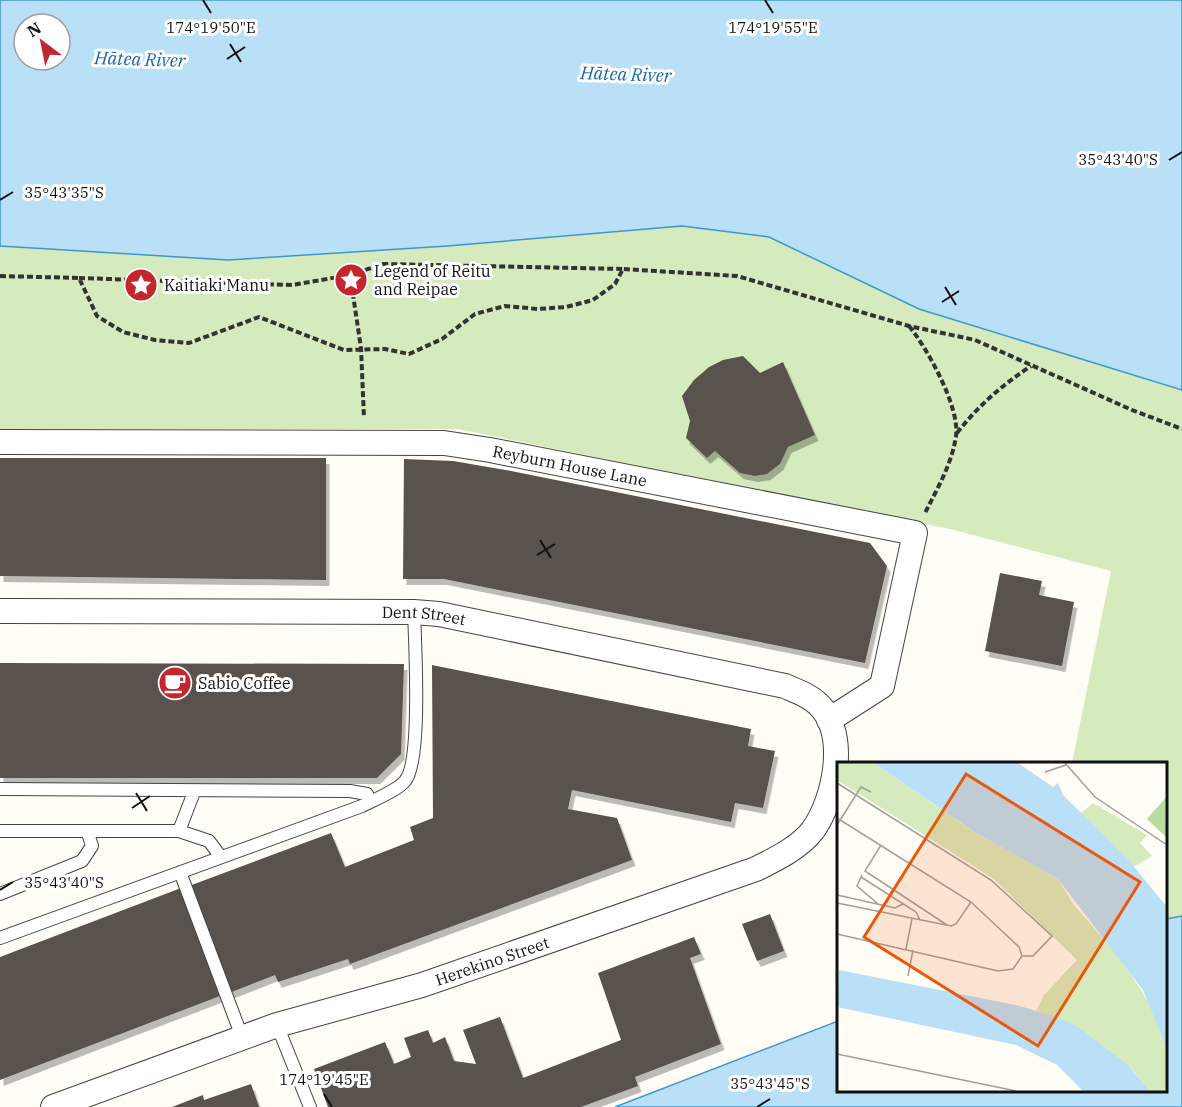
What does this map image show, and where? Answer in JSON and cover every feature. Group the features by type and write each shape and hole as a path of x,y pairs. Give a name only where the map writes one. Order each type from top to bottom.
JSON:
{"street":[{"name":"Reyburn House Lane","path":"0,442 444,443 915,533"},
{"path":"829,720 882,686 915,533"},
{"name":"Dent Street","path":"0,611 414,612 785,686 818,704 829,720"},
{"name":"Herekino Street","path":"53,1107 277,1025 422,985 756,869 777,858 812,831 825,808 835,759 834,735 829,720"}],"lane":[{"path":"0,938 362,806 369,799 390,792 405,781 412,767 414,743 414,612"},
{"path":"0,789 194,792 350,791 362,792 369,799"},
{"path":"179,831 194,792"},
{"path":"0,831 88,833 179,831 209,841 221,857"},
{"path":"0,894 82,861 92,846 88,833"},
{"path":"180,872 242,1037"},
{"path":"277,1025 310,1107"}],"path":[{"path":"0,276 292,285 350,275 383,264 623,269 737,276 909,326 975,340 1182,429"},
{"path":"79,278 97,316 123,332 155,340 189,343 259,317 344,350 385,349 410,354 442,339 475,314 505,306 537,309 566,307 593,300 615,284 623,269"},
{"path":"350,275 361,348 366,443"},
{"path":"909,326 921,340 938,372 957,434"},
{"path":"915,533 948,467 957,434 980,405 1001,386 1031,366"}],"green space":[{"path":"682,226 769,237 919,309 1182,390 1182,916 1167,919 1167,762 1072,762 1111,571 950,529 458,429 0,429 0,246 217,259 447,246"}],"water":[{"name":"Hātea River","path":"0,0 1182,0 1182,390 919,309 769,237 682,226 447,246 228,260 0,246"},
{"path":"1182,916 1182,1107 615,1107 837,1021 837,1092 1167,1092 1167,919"}],"building":[{"path":"743,356 760,373 783,362 815,435 788,447 780,464 767,474 755,476 740,473 715,451 707,458 686,438 690,421 682,396 694,380 709,367 723,360"},
{"path":"0,458 326,458 326,580 0,576"},
{"path":"404,459 453,461 511,471 870,543 887,566 865,663 444,579 403,579"},
{"path":"1000,573 1042,581 1039,595 1074,602 1062,666 985,651"},
{"path":"0,663 404,664 401,754 377,778 0,778"},
{"path":"432,665 751,729 748,746 775,751 763,808 735,803 731,822 572,790 568,809 617,818 632,860 350,964 348,959 278,982 275,975 229,993 189,886 331,833 345,867 414,840 410,827 433,818"},
{"path":"181,888 220,996 0,1080 0,957"},
{"path":"770,914 784,951 757,961 742,924"},
{"path":"694,937 701,954 690,958 721,1044 635,1077 638,1086 581,1107 328,1107 314,1069 385,1042 394,1064 411,1057 404,1038 428,1030 433,1043 445,1037 454,1061 476,1064 463,1030 500,1017 523,1078 621,1040 598,973"},
{"path":"251,1084 259,1107 172,1107 203,1095 204,1100"}],"place":[{"name":"Legend of Reitu and Reipae","path":"351,280"},
{"name":"Kaitiaki Manu","path":"141,285"},
{"name":"Sabio Coffee","path":"175,683"}]}
